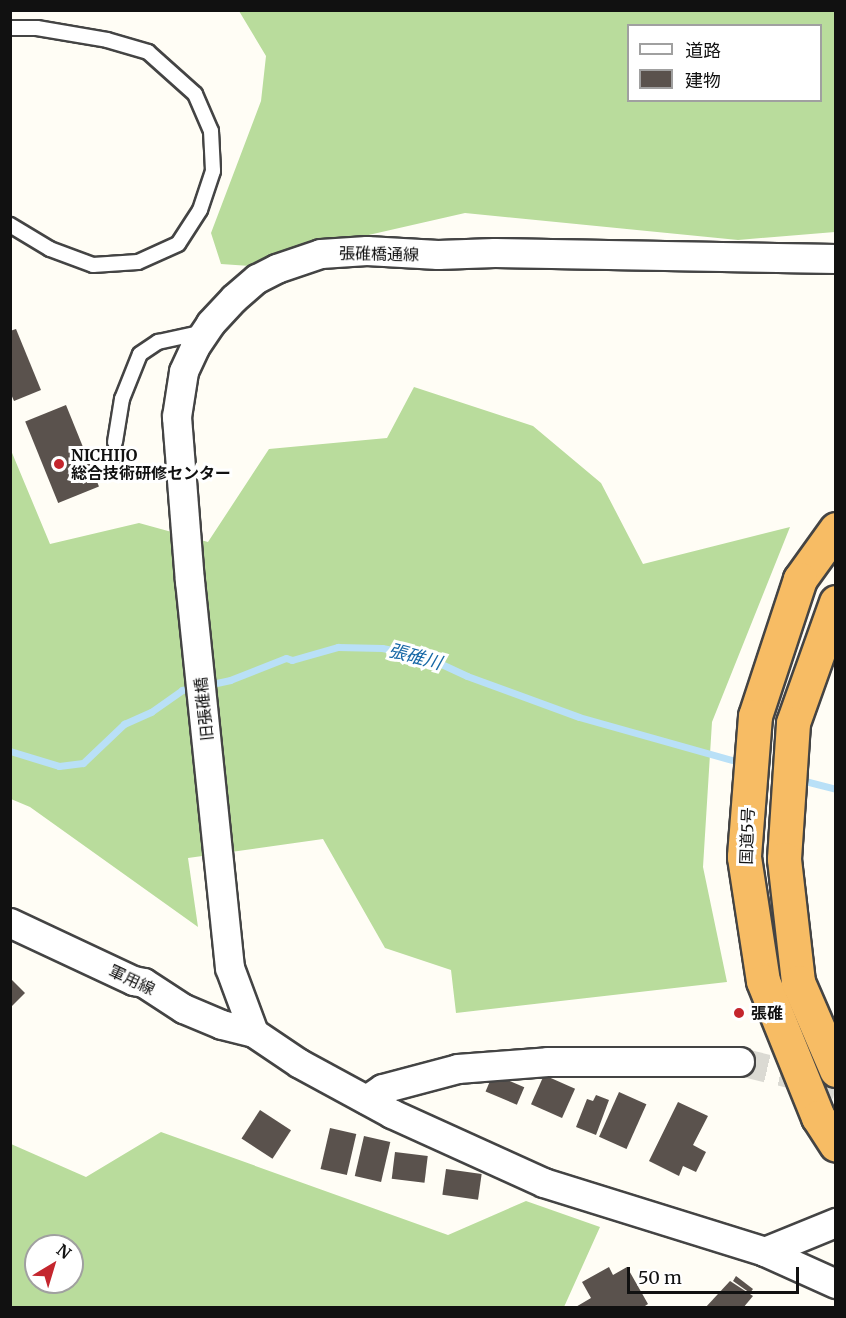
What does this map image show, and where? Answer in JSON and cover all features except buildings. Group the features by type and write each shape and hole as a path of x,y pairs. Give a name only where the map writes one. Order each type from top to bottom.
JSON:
{"highway":[{"name":"国道5号","path":"836,529 800,579 755,716 744,857 763,981 818,1117 836,1145"},
{"path":"836,602 793,723 784,859 798,982 836,1070"}],"street":[{"name":"張碓橋通線","path":"190,581 177,417 184,372 206,332 234,299 257,279 277,269 321,254 367,251 438,255 495,253 836,259"},
{"name":"旧張碓橋","path":"190,581 230,968 255,1033"},
{"name":"軍用線","path":"10,923 134,981 144,983 184,1009 222,1025 255,1033"},
{"path":"255,1033 300,1064 367,1100 544,1183 765,1252 836,1284"},
{"path":"367,1100 383,1089 458,1069 548,1062 740,1062"},
{"path":"765,1252 836,1223"}],"lane":[{"path":"10,28 37,28 107,40 148,52 195,94 211,131 213,171 200,210 178,244 138,262 93,265 50,249 10,225"},
{"path":"115,441 122,399 140,354 158,342 206,332"}],"green space":[{"path":"239,11 835,11 835,232 738,240 465,213 294,252 250,266 221,264 211,233 261,101 266,56"},
{"path":"414,387 533,426 601,483 643,564 790,527 712,722 703,867 727,982 456,1013 451,970 385,948 323,839 188,858 198,927 30,807 11,799 10,448 50,544 139,523 208,542 269,449 387,438"},
{"path":"161,1132 448,1235 526,1201 600,1227 564,1307 11,1307 11,1144 86,1177"}],"waterway":[{"name":"張碓川","path":"207,685 230,680 286,658 292,660 338,647 382,648 424,656 467,676 579,717 743,763"},
{"name":"張碓川","path":"10,751 59,766 83,763 124,724 151,712 182,690 196,687"},
{"name":"張碓川","path":"797,779 836,789"}],"tunnel":[{"path":"740,1062 836,1085"}],"place":[{"name":"NICHIJO 総合技術研修センター","path":"59,464"},
{"name":"張碓","path":"739,1013"}]}
